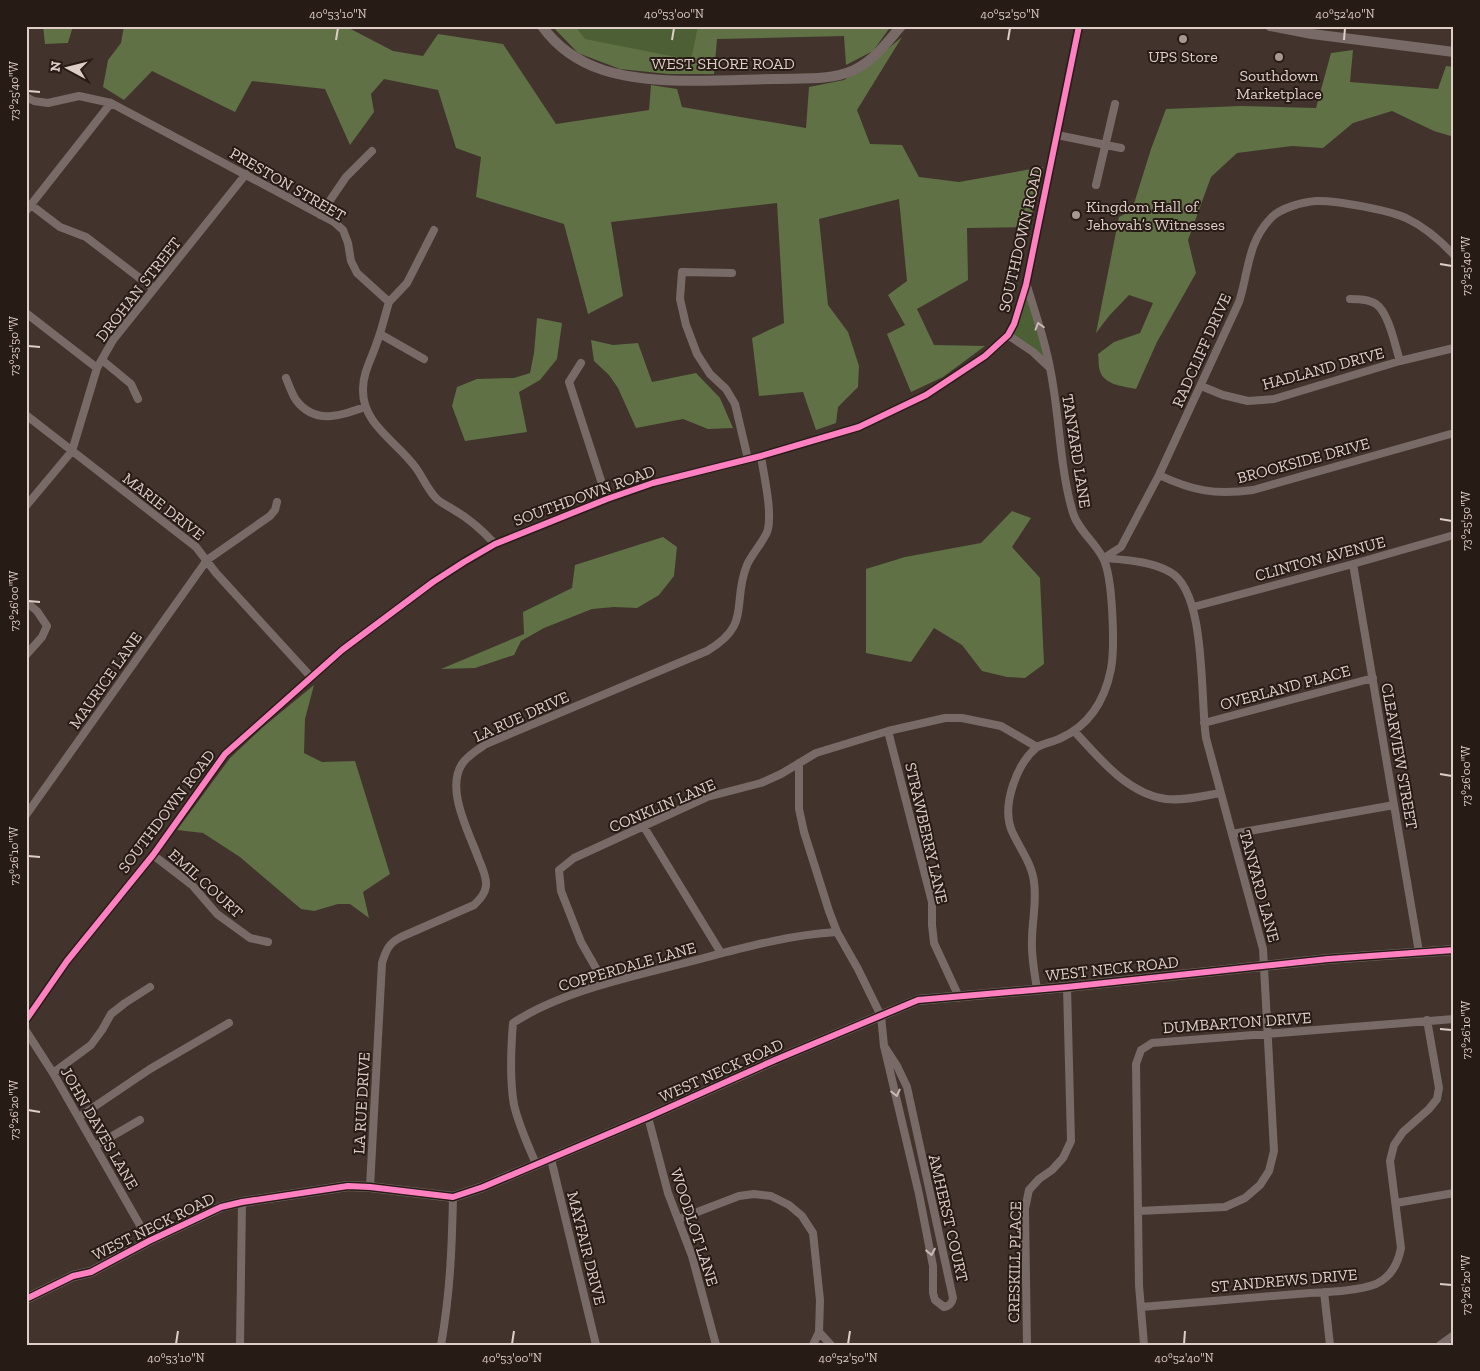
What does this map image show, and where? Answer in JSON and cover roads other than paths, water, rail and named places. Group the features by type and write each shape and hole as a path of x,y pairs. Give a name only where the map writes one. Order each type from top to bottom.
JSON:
{"street":[{"name":"WEST SHORE ROAD","path":"542,26 562,48 602,69 653,78 697,80 824,77 846,73 864,63 886,44 901,26"},
{"name":"SOUTHDOWN ROAD","path":"26,1020 67,960 153,855 225,754 342,650 433,582 495,544 607,499 653,483 761,456 859,427 926,395 985,356 1008,336 1014,324 1026,284 1079,26"},
{"path":"1270,26 1313,30 1454,52"},
{"name":"PRESTON STREET","path":"26,98 48,103 79,96 111,103 320,215 343,230 348,243 351,261 356,272 389,302"},
{"path":"111,103 29,208 60,227 86,237 154,289"},
{"path":"1096,185 1115,104"},
{"path":"1057,135 1121,148"},
{"path":"320,215 346,177 372,151"},
{"name":"DROHAN STREET","path":"26,506 72,451 97,368 112,340 246,174"},
{"name":"RADCLIFF DRIVE","path":"1104,558 1121,547 1159,475 1239,302 1250,252 1258,234 1272,216 1295,204 1318,201 1380,210 1405,218 1425,229 1454,255"},
{"path":"434,230 407,283 389,302 380,334 364,375 362,391 365,407 381,432 394,443 416,468 436,498 481,529 495,544"},
{"path":"732,273 682,272 680,299 686,325 697,354 710,374 726,389 735,404 748,459"},
{"name":"TANYARD LANE","path":"1026,284 1050,368 1064,475 1073,515 1104,558 1112,612 1113,643 1111,668 1102,698 1090,716 1074,732"},
{"path":"1350,300 1368,301 1380,308 1392,334 1400,362"},
{"path":"26,313 97,368"},
{"path":"380,334 424,359"},
{"path":"1008,336 1033,352 1050,368"},
{"name":"HADLAND DRIVE","path":"1201,386 1223,395 1248,401 1274,399 1454,348"},
{"path":"102,360 131,384 138,398"},
{"path":"581,363 568,382 607,499"},
{"path":"286,378 295,399 307,411 323,417 343,415 365,407"},
{"name":"MARIE DRIVE","path":"26,415 196,547 311,677"},
{"name":"BROOKSIDE DRIVE","path":"1159,475 1181,485 1206,491 1229,493 1253,490 1454,433"},
{"name":"LA RUE DRIVE","path":"370,1187 382,963 385,951 392,942 402,936 474,905 482,897 486,885 484,872 457,799 456,782 461,765 470,754 486,744 707,651 722,642 732,630 738,615 743,578 747,566 768,531 769,517 761,456"},
{"name":"MAURICE LANE","path":"26,815 207,560 270,516 275,510 277,502"},
{"name":"CLINTON AVENUE","path":"1193,606 1454,535"},
{"name":"TANYARD LANE","path":"1104,558 1144,563 1172,573 1184,585 1193,606 1200,649 1204,722 1220,793 1263,949 1274,1151 1268,1171 1260,1185 1245,1198 1225,1207 1138,1211"},
{"name":"CLEARVIEW STREET","path":"1353,564 1419,952"},
{"path":"26,602 37,611 47,626 42,637 26,655"},
{"name":"OVERLAND PLACE","path":"1204,722 1373,678"},
{"name":"CONKLIN LANE","path":"606,984 581,942 561,891 559,870 574,858 707,798 761,783 781,774 816,752 888,731 945,718 962,718 1001,726 1037,747"},
{"name":"STRAWBERRY LANE","path":"888,731 932,902 934,943 960,997"},
{"path":"1037,990 1032,940 1035,898 1034,880 1010,827 1009,806 1012,786 1020,768 1037,747 1074,732 1120,776 1146,794 1167,799 1187,799 1220,793"},
{"path":"799,763 799,809 823,894 837,932 881,1016"},
{"path":"1232,834 1394,805"},
{"path":"644,827 721,953"},
{"name":"EMIL COURT","path":"153,855 192,885 217,914 250,938 268,942"},
{"name":"COPPERDALE LANE","path":"536,1164 522,1132 514,1104 511,1046 514,1023 552,1003 606,984 721,953 807,934 837,932"},
{"name":"WEST NECK ROAD","path":"26,1299 73,1276 91,1272 149,1241 221,1207 242,1202 348,1186 453,1197 484,1187 918,1000 1037,990 1263,966 1454,950"},
{"path":"53,1073 91,1045 111,1014 150,987"},
{"name":"CRESKILL PLACE","path":"1027,1345 1025,1209 1029,1190 1064,1158 1071,1141 1067,987"},
{"name":"AMHERST COURT","path":"881,1016 884,1046 934,1266 933,1293 935,1300 944,1307 951,1304 953,1298 907,1087 884,1046"},
{"name":"DUMBARTON DRIVE","path":"1144,1345 1139,1286 1136,1064 1141,1050 1152,1043 1454,1018"},
{"name":"ST ANDREWS DRIVE","path":"1141,1307 1364,1287 1377,1283 1391,1273 1398,1262 1401,1248 1390,1161 1394,1145 1403,1132 1429,1109 1437,1099 1439,1088 1428,1020"},
{"path":"78,1117 150,1069 229,1023"},
{"name":"JOHN DAVES LANE","path":"26,1030 53,1073 149,1241"},
{"name":"WOODLOT LANE","path":"648,1117 668,1193 692,1256 716,1345"},
{"path":"95,1146 140,1120"},
{"name":"MAYFAIR DRIVE","path":"551,1159 596,1345"},
{"path":"1396,1203 1454,1193"},
{"path":"679,1218 738,1196 754,1194 771,1196 789,1205 802,1216 812,1233 820,1300 819,1332 813,1345"},
{"path":"441,1345 448,1304 452,1252 453,1197"},
{"path":"240,1345 242,1202"},
{"path":"1324,1292 1330,1345"},
{"path":"819,1332 831,1345"},
{"path":"1440,1345 1454,1335"}],"place":[{"name":"UPS Store","path":"1183,39"},
{"name":"Southdown Marketplace","path":"1279,57"},
{"name":"Kingdom Hall of Jehovah’s Witnesses","path":"1076,215"}]}
